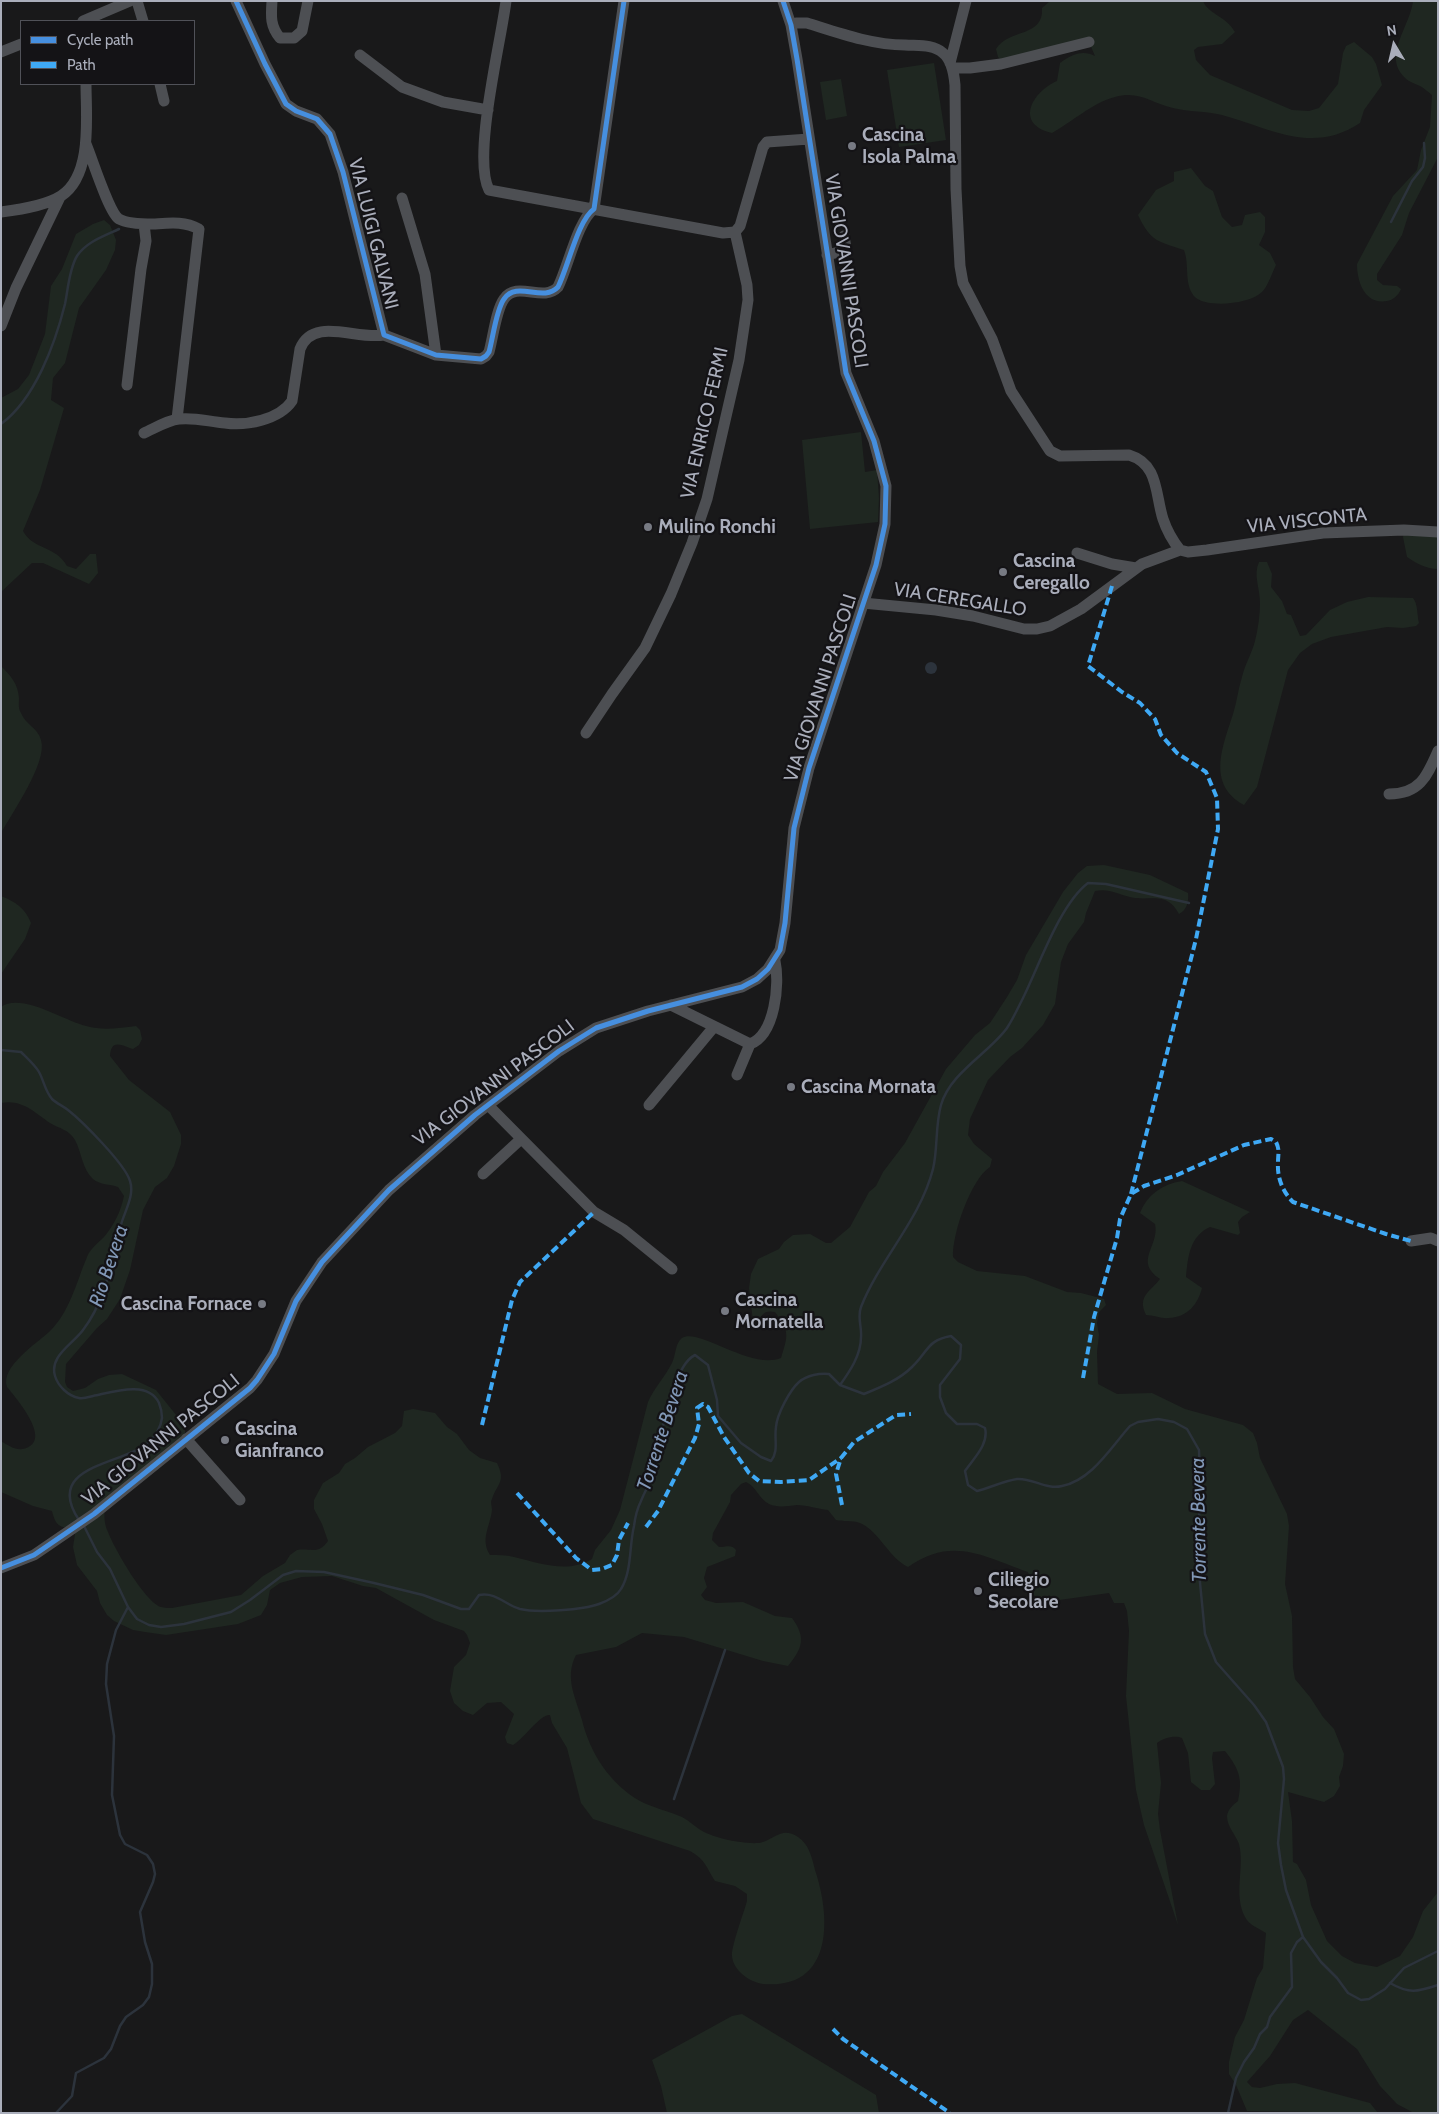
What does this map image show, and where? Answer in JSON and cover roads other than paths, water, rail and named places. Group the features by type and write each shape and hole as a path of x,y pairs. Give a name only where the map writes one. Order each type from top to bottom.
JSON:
{"street":[{"path":"86,20 108,6 130,1"},
{"path":"137,1 142,20"},
{"name":"VIA LUIGI GALVANI","path":"236,1 286,104 296,111 317,119 330,134 343,172 384,335 436,355 481,359 489,352 504,299 513,292 543,293 555,290 562,279 584,222 594,209"},
{"path":"272,1 271,21 274,31 280,38 294,38 302,31 308,1"},
{"path":"506,1 488,110 482,166 489,190 724,233 735,232 740,226 765,144 767,142 809,140"},
{"path":"594,209 624,1"},
{"name":"VIA GIOVANNI PASCOLI","path":"1,1568 34,1555 94,1514 242,1395 257,1380 274,1354 300,1295 322,1262 378,1201 411,1170 488,1105 559,1051 590,1032 623,1018 742,987 762,975 774,961 780,950 785,923 792,844 801,801 815,745 863,602 883,535 887,506 886,486 874,442 846,373 791,25 784,1"},
{"path":"951,65 966,1"},
{"path":"791,25 807,23 886,44 929,46 942,52 951,65 956,85 956,189 960,266 963,284 992,339 1011,391 1050,451 1060,456 1129,455 1139,458 1148,465 1168,532 1180,550"},
{"path":"951,65 970,68 1012,61 1089,42"},
{"path":"1,52 20,44"},
{"path":"360,55 402,87 444,102 488,110"},
{"path":"1,326 16,288 60,197 70,188 77,175 86,144 86,85"},
{"path":"160,85 164,101"},
{"path":"86,144 117,218 144,224 188,224 199,230 177,419"},
{"path":"1,212 16,210 60,197"},
{"path":"402,198 425,274 436,355"},
{"path":"127,385 146,241 144,224"},
{"name":"VIA ENRICO FERMI","path":"586,733 646,648 671,594 708,499 738,360 748,300 747,284 735,232"},
{"path":"827,255 843,251 846,248 844,236"},
{"path":"144,433 177,419 228,424 251,423 269,417 288,407 292,401 300,349 303,342 312,333 326,331 367,336 384,335"},
{"name":"VIA VISCONTA","path":"1180,550 1188,552 1207,550 1323,533 1404,530 1438,532"},
{"name":"VIA CEREGALLO","path":"863,602 936,610 974,616 1024,629 1037,629 1050,626 1081,609 1142,564 1180,550"},
{"path":"1076,553 1094,560 1136,568"},
{"path":"1389,794 1399,794 1417,788 1428,772 1438,751"},
{"path":"737,1075 750,1044 761,1038 769,1024 777,977 774,961"},
{"path":"671,1005 714,1028 750,1044"},
{"path":"649,1105 714,1028"},
{"path":"488,1105 594,1212 640,1242 672,1269"},
{"path":"483,1174 521,1139"},
{"path":"1411,1241 1430,1238 1438,1240"},
{"path":"186,1439 240,1500"}],"waterway":[{"path":"1391,222 1412,181 1423,167 1425,158 1424,143"},
{"path":"1,424 24,400 42,370 61,320 70,273 77,256 90,243 119,229"},
{"path":"840,1385 851,1368 861,1344 859,1314 861,1307 878,1272 910,1222 927,1188 935,1161 939,1113 946,1094 961,1073 1007,1028 1068,905 1088,883 1106,884 1189,903"},
{"name":"Rio Bevera","path":"1,1050 21,1052 31,1062 39,1072 52,1099 74,1116 102,1143 120,1164 130,1181 131,1187 130,1198 97,1306 83,1330 59,1356 55,1362 54,1369 58,1383 64,1390 79,1398 129,1389 147,1392 154,1396 159,1403 162,1418 153,1439 147,1444 89,1470 78,1478 71,1488 70,1502 79,1520"},
{"name":"Torrente Bevera","path":"84,1526 97,1552 110,1569 128,1607 137,1619 149,1625 161,1627 184,1624 231,1612 283,1575 296,1571 324,1572 374,1583 423,1595 461,1609 469,1609 479,1595 491,1595 520,1609 537,1611 592,1606 614,1596 625,1582 629,1567 636,1514 652,1477 672,1392 686,1363 695,1355 708,1365 717,1400 718,1416 741,1443 761,1457 771,1461 776,1449 776,1427 779,1416 784,1403 799,1382 814,1375 829,1374 840,1385 864,1394 901,1376 917,1362 932,1344 937,1340 951,1336 961,1345 960,1359 940,1385 940,1397 946,1413 957,1424 977,1424 985,1428 986,1434 983,1445 965,1471 968,1485 977,1491 1017,1479 1056,1487 1073,1483 1092,1470 1130,1426 1138,1422 1158,1419 1174,1422 1187,1429 1199,1450 1198,1562 1205,1634 1216,1662 1254,1705 1266,1722 1283,1767 1284,1779 1278,1843 1286,1890 1303,1937 1321,1962 1337,1978 1348,1993 1361,2000 1369,1999 1385,1989 1404,1968 1438,1951"},
{"path":"56,2113 72,2096 76,2073 104,2058 111,2049 120,2026 126,2017 143,2005 149,1997 152,1984 152,1964 145,1942 140,1912 153,1882 155,1874 153,1864 147,1855 125,1844 120,1835 112,1795 114,1736 106,1684 107,1664 116,1630 128,1607"},
{"path":"674,1799 725,1650"},
{"path":"1228,2113 1236,2078 1244,2062 1254,2048 1260,2034 1267,2027 1270,2017 1292,1987 1291,1953 1297,1942 1303,1937"},
{"path":"1390,1983 1413,1991 1438,1985"}],"place":[{"name":"Cascina Isola Palma","path":"852,146"},
{"name":"Mulino Ronchi","path":"648,527"},
{"name":"Cascina Ceregallo","path":"1003,572"},
{"name":"Cascina Mornata","path":"791,1087"},
{"name":"Cascina Fornace","path":"262,1304"},
{"name":"Cascina Mornatella","path":"725,1311"},
{"name":"Cascina Gianfranco","path":"225,1440"},
{"name":"Ciliegio Secolare","path":"978,1591"}]}
